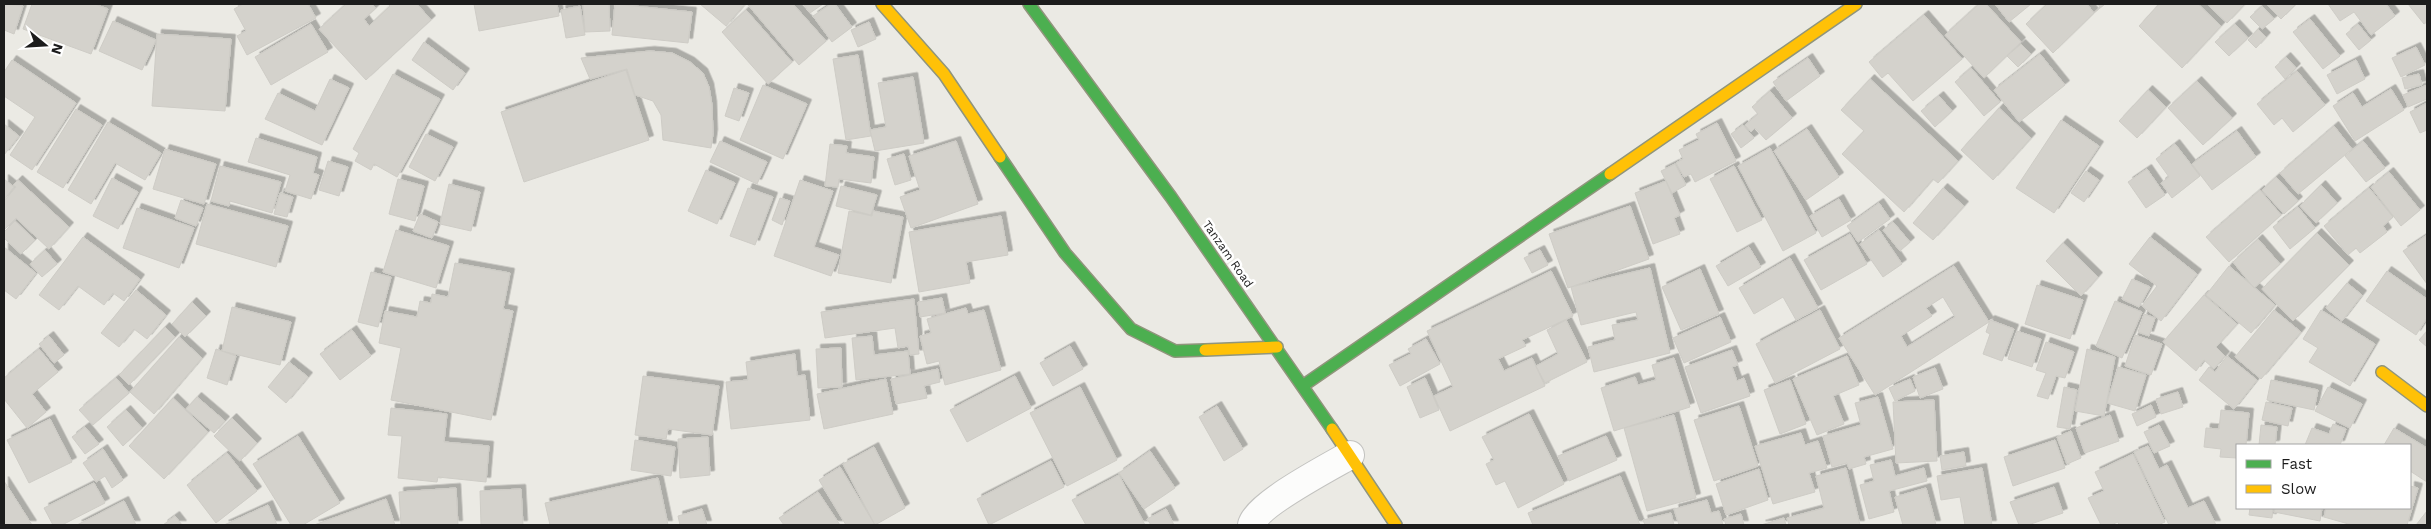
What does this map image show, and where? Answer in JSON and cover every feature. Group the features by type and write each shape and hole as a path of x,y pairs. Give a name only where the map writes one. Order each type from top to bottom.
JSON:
{"main road":[{"path":"882,4 944,74 1065,253 1131,329 1175,351 1278,347"},
{"name":"Tanzam Road","path":"1029,4 1098,96 1278,347 1396,525"},
{"path":"1304,385 1856,4"},
{"path":"2382,372 2427,406"}],"street":[{"path":"1252,525 1253,518 1276,499 1350,455"}],"building":[{"path":"4,4 23,6 14,34 4,30"},
{"path":"32,4 95,4 108,9 91,54 23,29"},
{"path":"243,4 308,4 316,18 247,55 237,36 246,31 234,9"},
{"path":"346,4 372,4 376,8 364,19 369,26 390,6 388,4 417,4 431,20 366,80 319,29"},
{"path":"474,4 557,4 559,16 479,31"},
{"path":"583,4 609,4 610,31 585,32"},
{"path":"615,4 692,12 688,43 612,35"},
{"path":"700,4 745,4 726,26"},
{"path":"793,4 826,41 799,65 748,5"},
{"path":"803,4 823,4 810,13"},
{"path":"831,4 835,4 852,27 832,42 813,16"},
{"path":"1979,4 1986,4 2021,42 1984,78 1945,35"},
{"path":"1995,4 2031,4 2009,22"},
{"path":"2047,4 2098,4 2100,7 2053,53 2026,24"},
{"path":"2087,4 2105,4 2094,13"},
{"path":"2159,4 2198,4 2221,26 2182,68 2139,26"},
{"path":"2207,4 2245,4 2227,23"},
{"path":"2266,4 2296,4 2281,19"},
{"path":"2328,4 2386,4 2395,16 2371,35 2354,12 2340,21"},
{"path":"2408,4 2427,4 2427,22 2424,24"},
{"path":"580,6 585,35 566,38 561,10"},
{"path":"2262,6 2274,19 2262,29 2250,17"},
{"path":"746,10 792,62 768,84 722,32"},
{"path":"1924,15 1962,59 1913,101 1888,73 1882,78 1869,62"},
{"path":"2310,19 2340,56 2323,69 2293,32"},
{"path":"113,21 156,40 142,70 99,51"},
{"path":"869,22 876,39 858,47 851,30"},
{"path":"311,24 328,52 271,85 255,57"},
{"path":"2235,24 2248,38 2229,56 2215,42"},
{"path":"2358,24 2371,40 2359,50 2346,34"},
{"path":"2258,29 2266,37 2256,48 2248,40"},
{"path":"157,34 231,39 225,111 152,106"},
{"path":"424,42 465,73 453,90 412,60"},
{"path":"2021,44 2031,54 2018,67 2007,56"},
{"path":"2416,47 2425,65 2401,77 2392,58"},
{"path":"650,51 672,53 690,62 703,73 709,87 712,105 713,134 711,148 663,140 661,115 653,101 635,95 627,69 590,79 581,58"},
{"path":"2040,54 2065,85 2019,122 1994,90"},
{"path":"858,55 871,136 846,140 833,59"},
{"path":"2286,57 2296,68 2285,79 2275,67"},
{"path":"1808,58 1820,76 1786,101 1773,82"},
{"path":"12,60 76,103 32,170 10,155 35,117 4,96 4,72"},
{"path":"2356,60 2365,79 2337,94 2327,75"},
{"path":"1971,68 2000,102 1984,116 1955,82"},
{"path":"626,70 649,140 524,182 501,112"},
{"path":"2297,71 2325,105 2293,132 2282,118 2274,125 2257,104"},
{"path":"393,74 440,99 397,177 374,164 371,170 355,161 359,153 353,149"},
{"path":"2419,74 2422,85 2405,89 2402,78"},
{"path":"913,77 924,143 875,151 870,130 886,127 878,83"},
{"path":"330,79 349,88 322,145 265,119 278,93 315,111"},
{"path":"1870,79 1958,161 1938,183 1933,179 1904,212 1842,154 1864,131 1841,110"},
{"path":"2197,81 2232,118 2203,145 2168,108"},
{"path":"763,85 807,104 783,159 740,140"},
{"path":"2427,85 2427,99 2408,107 2403,95"},
{"path":"734,88 749,93 739,121 725,116"},
{"path":"2391,89 2404,110 2355,141 2333,106 2353,93 2362,107"},
{"path":"2148,90 2166,107 2137,138 2119,121"},
{"path":"1770,91 1792,118 1766,140 1755,128 1751,132 1745,125 1758,114 1752,107"},
{"path":"1939,96 1952,111 1935,127 1921,111"},
{"path":"2427,103 2427,130 2420,133 2410,112"},
{"path":"1999,108 2031,138 1993,180 1961,150"},
{"path":"76,109 102,125 63,188 37,172"},
{"path":"2061,120 2099,146 2054,213 2016,188"},
{"path":"108,122 161,153 145,180 115,163 91,204 68,190"},
{"path":"1717,123 1736,161 1695,182 1691,174 1684,177 1676,163 1683,159 1679,150 1699,140 1696,134"},
{"path":"4,124 19,136 4,155"},
{"path":"1743,125 1754,138 1741,148 1731,134"},
{"path":"2334,126 2352,149 2298,194 2280,173"},
{"path":"1807,129 1839,177 1806,200 1774,151"},
{"path":"2237,131 2256,157 2212,190 2192,164"},
{"path":"426,134 453,147 435,181 409,167"},
{"path":"256,138 317,157 313,173 319,175 311,199 285,191 290,175 248,162"},
{"path":"720,141 767,162 757,184 710,162"},
{"path":"956,141 978,204 911,228 900,197 920,190 909,156"},
{"path":"2363,141 2385,168 2366,182 2345,156"},
{"path":"830,144 847,146 846,153 874,157 871,183 839,179 838,187 825,186"},
{"path":"2175,144 2200,176 2172,198 2161,183 2169,177 2156,159"},
{"path":"1770,148 1816,233 1783,251 1738,166"},
{"path":"165,149 216,164 204,204 153,189"},
{"path":"904,154 911,180 895,185 887,159"},
{"path":"328,161 348,167 339,196 319,190"},
{"path":"1675,164 1686,185 1672,193 1661,171"},
{"path":"220,166 281,182 272,213 230,201 229,206 211,201"},
{"path":"1734,166 1762,220 1737,232 1710,179"},
{"path":"2147,169 2165,195 2146,208 2128,182"},
{"path":"706,170 735,183 717,224 688,211"},
{"path":"2086,171 2099,180 2084,202 2071,193"},
{"path":"2389,172 2420,210 2401,226 2371,187"},
{"path":"2276,177 2298,201 2284,214 2262,190"},
{"path":"112,178 138,192 118,229 93,216"},
{"path":"4,179 14,187 4,200"},
{"path":"398,179 424,186 415,221 389,214"},
{"path":"18,180 69,227 49,249 16,218 4,230 4,201 16,187 13,185"},
{"path":"800,180 833,191 814,247 839,255 831,276 774,256"},
{"path":"1666,181 1680,215 1674,218 1680,234 1653,244 1635,193"},
{"path":"449,184 480,192 471,231 440,224"},
{"path":"2321,185 2337,203 2316,223 2300,206"},
{"path":"841,186 877,195 871,215 836,206"},
{"path":"748,188 773,197 755,245 730,236"},
{"path":"1943,188 1964,206 1933,240 1913,223"},
{"path":"2369,188 2393,217 2383,226 2387,232 2360,253 2356,248 2348,255 2324,226"},
{"path":"2260,190 2281,215 2229,262 2206,237"},
{"path":"280,193 293,197 287,217 274,214"},
{"path":"780,198 790,201 782,225 772,220"},
{"path":"1839,199 1851,220 1822,237 1810,216"},
{"path":"181,200 203,208 196,226 175,218"},
{"path":"1879,203 1890,219 1858,242 1847,226"},
{"path":"207,204 288,226 276,267 196,244"},
{"path":"1630,206 1649,259 1568,288 1549,234"},
{"path":"2298,207 2315,228 2290,249 2273,227"},
{"path":"137,208 194,228 179,268 123,248"},
{"path":"849,211 872,216 873,211 903,217 891,283 838,273"},
{"path":"420,214 438,222 432,238 413,231"},
{"path":"1001,216 1008,255 966,262 970,283 919,292 909,232"},
{"path":"15,221 35,240 21,254 4,238 4,232"},
{"path":"1893,222 1910,242 1900,251 1883,230"},
{"path":"396,230 449,246 436,288 383,272"},
{"path":"1879,230 1902,264 1883,277 1860,244"},
{"path":"2317,233 2349,265 2293,321 2262,289"},
{"path":"1850,234 1867,264 1821,290 1804,260"},
{"path":"2427,235 2427,284 2403,251"},
{"path":"83,237 140,279 124,301 113,293 104,305 78,286 59,310 39,295"},
{"path":"2150,237 2197,274 2161,321 2142,306 2157,286 2129,264"},
{"path":"2258,239 2280,264 2254,288 2233,262"},
{"path":"2063,243 2098,277 2081,296 2046,261"},
{"path":"4,247 36,273 16,299 4,290"},
{"path":"1749,247 1761,267 1728,286 1716,266"},
{"path":"45,250 57,264 42,277 30,264"},
{"path":"1540,250 1548,265 1532,273 1524,258"},
{"path":"1790,258 1818,308 1796,320 1783,297 1754,314 1739,288"},
{"path":"455,263 510,273 503,309 513,311 491,420 391,400 401,348 379,343 385,311 417,317 420,301 431,303 432,294 448,297"},
{"path":"1954,266 1989,322 1875,395 1839,338","holes":["1943,297 1955,317 1907,347 1901,336 1932,316 1926,308"]},
{"path":"2229,266 2275,305 2251,333 2206,295"},
{"path":"1650,268 1670,353 1594,372 1588,347 1615,340 1612,325 1638,320 1636,312 1581,325 1571,287"},
{"path":"1700,269 1719,314 1681,330 1662,287"},
{"path":"1551,271 1573,316 1522,340 1526,346 1498,359 1504,371 1532,358 1545,386 1450,431 1434,396 1453,387 1427,331"},
{"path":"2387,271 2427,299 2427,318 2416,335 2366,301"},
{"path":"371,272 391,277 378,327 358,322"},
{"path":"2132,279 2150,287 2139,307 2122,299"},
{"path":"2347,283 2362,295 2342,321 2326,308"},
{"path":"2037,285 2083,300 2070,339 2025,324"},
{"path":"136,290 166,315 147,339 134,329 119,347 101,333"},
{"path":"2204,295 2237,324 2216,347 2225,356 2214,369 2204,360 2196,371 2163,342"},
{"path":"942,298 945,313 920,317 918,302"},
{"path":"914,299 919,354 910,355 908,346 898,348 895,328 825,338 821,312"},
{"path":"2115,301 2142,312 2122,358 2096,346"},
{"path":"192,302 206,316 185,337 172,324"},
{"path":"232,307 291,322 280,365 222,351"},
{"path":"966,308 968,314 984,310 1001,370 945,385 939,361 927,364 920,336 931,333 927,319"},
{"path":"1820,310 1840,349 1775,383 1756,344"},
{"path":"2274,310 2301,332 2261,379 2235,357"},
{"path":"2321,310 2375,344 2350,386 2309,362 2318,348 2303,339"},
{"path":"2144,314 2155,318 2149,336 2138,332"},
{"path":"1720,317 1731,342 1684,363 1673,338"},
{"path":"1566,320 1587,362 1545,383 1536,366 1558,354 1547,330"},
{"path":"1990,320 2014,329 2002,361 1983,354 1990,334 1986,332"},
{"path":"165,327 175,337 129,385 119,375"},
{"path":"352,330 371,356 340,380 320,354"},
{"path":"2017,331 2041,339 2032,367 2008,359"},
{"path":"2427,331 2427,347 2419,340"},
{"path":"2135,335 2162,344 2151,375 2125,366"},
{"path":"49,336 64,355 54,363 39,344"},
{"path":"872,336 874,355 908,351 910,374 856,380 852,338"},
{"path":"179,337 202,358 154,414 130,392"},
{"path":"1426,339 1440,364 1400,386 1389,365 1411,354 1408,349"},
{"path":"2046,342 2074,352 2065,378 2056,376 2048,399 2037,396 2046,373 2036,370"},
{"path":"1070,346 1083,369 1053,386 1040,363"},
{"path":"841,348 842,387 818,388 816,349"},
{"path":"39,349 58,372 32,394 46,412 27,428 4,399 4,378"},
{"path":"216,349 236,356 227,385 207,378"},
{"path":"2087,349 2115,357 2104,416 2075,411"},
{"path":"1732,350 1738,365 1732,367 1737,381 1744,378 1750,396 1701,413 1685,367"},
{"path":"795,354 797,376 805,375 810,420 731,429 726,382 748,380 746,362"},
{"path":"1847,356 1859,385 1833,396 1844,424 1817,435 1793,379"},
{"path":"2227,356 2257,380 2234,409 2199,380 2209,367 2215,372"},
{"path":"1674,358 1690,407 1614,431 1601,388 1635,377 1638,385 1656,380 1652,365"},
{"path":"289,362 308,377 286,403 268,387"},
{"path":"2118,367 2146,375 2135,411 2107,403"},
{"path":"1935,368 1943,389 1920,398 1913,377"},
{"path":"938,369 940,382 924,386 927,398 896,404 891,379"},
{"path":"643,376 719,386 712,435 668,429 666,439 635,435"},
{"path":"1015,376 1031,408 967,442 950,410"},
{"path":"116,378 129,393 93,425 79,410"},
{"path":"1425,378 1439,410 1420,418 1407,387"},
{"path":"886,379 893,414 824,429 817,394"},
{"path":"1910,379 1915,391 1895,401 1889,388"},
{"path":"1790,380 1806,424 1780,434 1764,390"},
{"path":"2271,380 2318,390 2314,410 2267,400"},
{"path":"1080,387 1117,460 1067,486 1030,413"},
{"path":"2064,387 2077,390 2070,429 2057,427"},
{"path":"2328,387 2362,404 2350,428 2315,411"},
{"path":"2178,392 2183,407 2161,414 2156,399"},
{"path":"197,397 225,421 214,433 186,409"},
{"path":"1878,397 1893,449 1864,457 1866,464 1849,469 1847,463 1832,467 1823,436 1861,425 1855,403"},
{"path":"173,398 208,432 164,479 129,446"},
{"path":"1934,400 1937,461 1896,463 1893,402"},
{"path":"2266,402 2292,408 2288,426 2262,420"},
{"path":"2151,405 2156,417 2137,426 2132,414"},
{"path":"1217,406 1243,449 1224,461 1199,417"},
{"path":"1739,406 1758,466 1714,481 1694,420"},
{"path":"391,408 447,414 444,442 489,446 486,482 438,477 437,482 398,478 402,436 388,435"},
{"path":"126,410 142,428 123,446 107,427"},
{"path":"2221,410 2249,413 2246,444 2236,444 2236,458 2220,457 2221,449 2204,447 2206,428 2219,429"},
{"path":"1529,414 1564,484 1518,508 1505,481 1496,485 1486,464 1494,460 1482,437"},
{"path":"1674,415 1696,498 1647,511 1624,428"},
{"path":"2110,415 2119,441 2085,453 2076,428"},
{"path":"232,418 257,443 240,461 214,436"},
{"path":"50,419 72,462 29,483 7,440"},
{"path":"2333,424 2346,429 2340,444 2305,444 2312,428 2329,434"},
{"path":"2159,425 2170,446 2154,453 2144,432"},
{"path":"2261,425 2277,427 2275,444 2259,444"},
{"path":"85,427 99,444 85,454 72,437"},
{"path":"2394,428 2427,448 2427,482 2411,472 2411,444 2385,444"},
{"path":"2071,431 2081,458 2067,464 2057,437"},
{"path":"1801,433 1805,445 1818,441 1827,468 1809,473 1815,492 1773,504 1755,446"},
{"path":"298,436 340,503 303,525 291,525 253,464"},
{"path":"1606,436 1617,460 1569,481 1558,456"},
{"path":"708,437 710,475 680,478 678,439"},
{"path":"635,440 675,447 671,476 631,470"},
{"path":"2055,440 2065,468 2013,486 2004,457"},
{"path":"2148,446 2159,469 2167,465 2188,508 2204,501 2216,525 2169,525 2134,452"},
{"path":"874,447 905,508 875,525 843,464"},
{"path":"103,449 123,480 112,488 105,476 96,482 83,463"},
{"path":"1150,451 1175,488 1144,509 1119,473"},
{"path":"1964,452 1966,466 1942,470 1940,456"},
{"path":"227,453 257,491 216,523 187,485"},
{"path":"2133,454 2165,522 2158,525 2119,525 2118,522 2111,525 2101,525 2088,498 2104,491 2095,472"},
{"path":"1891,460 1895,476 1924,468 1927,481 1889,491 1894,512 1869,519 1860,485 1874,481 1870,465"},
{"path":"1051,461 1064,487 989,525 977,499"},
{"path":"840,467 875,525 846,525 819,480"},
{"path":"1846,468 1860,525 1789,525 1787,518 1824,508 1816,476"},
{"path":"1982,468 1992,525 1965,525 1960,497 1941,500 1937,476"},
{"path":"1759,469 1768,500 1726,515 1716,484"},
{"path":"1119,475 1145,525 1086,525 1072,500"},
{"path":"1620,476 1640,525 1533,525 1528,513"},
{"path":"658,478 668,525 550,525 545,503"},
{"path":"4,481 32,525 4,525"},
{"path":"94,483 105,503 62,525 53,525 44,508"},
{"path":"2411,486 2418,488 2407,525 2352,525 2324,517 2326,509 2411,509"},
{"path":"2054,487 2063,513 2028,525 2019,525 2010,502"},
{"path":"456,488 458,525 401,525 399,492"},
{"path":"1926,488 1936,525 1903,525 1895,497"},
{"path":"521,489 523,525 481,525 480,491"},
{"path":"818,492 840,525 784,525 779,518"},
{"path":"386,499 395,525 314,525"},
{"path":"1707,500 1711,513 1719,511 1723,525 1679,525 1674,509"},
{"path":"124,501 136,525 77,525"},
{"path":"268,505 277,525 224,525"},
{"path":"702,509 707,525 680,525 678,516"},
{"path":"1166,509 1174,525 1151,525 1147,519"},
{"path":"2250,509 2273,509 2272,518 2249,515"},
{"path":"2275,509 2322,509 2320,521 2274,512"},
{"path":"2427,511 2427,525 2416,525"},
{"path":"1671,513 1674,525 1645,525 1643,520"},
{"path":"1741,514 1744,525 1726,525 1724,519"},
{"path":"175,516 182,525 163,525"},
{"path":"1784,518 1786,525 1761,525"}],"traffic: fast":[{"path":"1029,4 1171,197 1332,429"},
{"path":"1000,157 1065,253 1131,329 1175,351 1205,350"},
{"path":"1304,385 1610,174"}],"traffic: slow":[{"path":"882,4 944,74 1000,157"},
{"path":"1610,174 1856,4"},
{"path":"1205,350 1277,347"},
{"path":"2382,372 2427,406"},
{"path":"1332,429 1396,525"}]}
